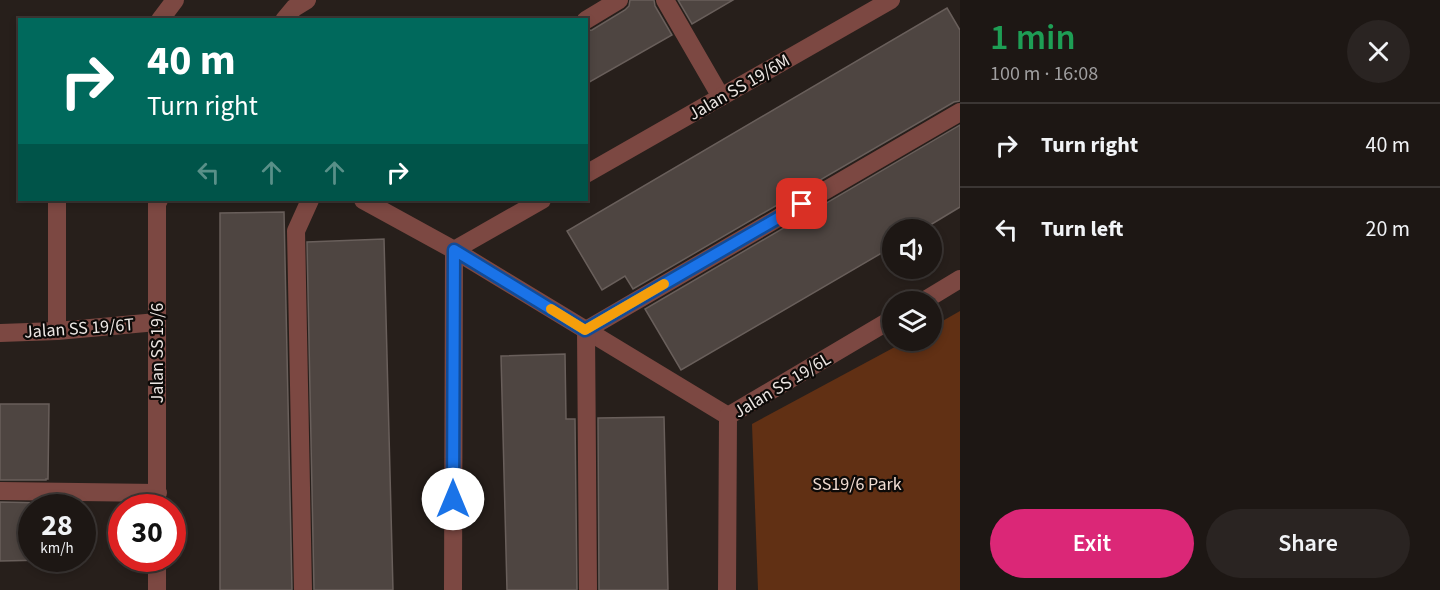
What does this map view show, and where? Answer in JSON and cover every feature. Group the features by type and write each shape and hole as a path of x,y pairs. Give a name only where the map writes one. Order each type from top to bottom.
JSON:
{"street":[{"path":"162,18 175,0"},
{"path":"286,18 294,8 308,0"},
{"path":"588,19 619,0"},
{"path":"665,0 721,98"},
{"name":"Jalan SS 19/6M","path":"588,173 891,0"},
{"path":"585,330 960,112"},
{"path":"57,201 57,331"},
{"name":"Jalan SS 19/6","path":"158,201 158,494"},
{"path":"303,590 296,231 310,201"},
{"path":"365,201 454,250 728,417"},
{"path":"454,250 540,201"},
{"path":"453,590 454,250"},
{"path":"940,291 960,279"},
{"name":"Jalan SS 19/6T","path":"0,333 57,331 157,322"},
{"name":"Jalan SS 19/6L","path":"727,590 728,417 882,325"},
{"path":"585,330 588,590"},
{"path":"0,491 108,497"},
{"path":"157,572 157,590"}],"green space":[{"name":"SS19/6 Park","path":"960,311 960,590 758,590 752,424 887,351 942,351 942,321"}],"building":[{"path":"630,0 654,0 655,6 672,35 588,83 588,31 629,6"},
{"path":"678,0 733,0 692,24"},
{"path":"947,8 960,30 960,101 954,102 633,289 625,276 602,290 567,231"},
{"path":"960,125 960,207 940,219 882,219 882,253 681,370 645,309"},
{"path":"284,212 292,590 220,590 220,213"},
{"path":"384,239 393,590 314,590 307,242"},
{"path":"565,354 566,419 575,419 577,590 507,590 501,356"},
{"path":"0,404 49,404 48,479 0,480"},
{"path":"664,417 668,590 599,590 598,418"},
{"path":"0,502 18,502 18,561 0,561"}],"slow traffic":[{"path":"551,309 585,330 664,284"}],"route":[{"path":"453,499 454,250 585,330 802,204"}]}
